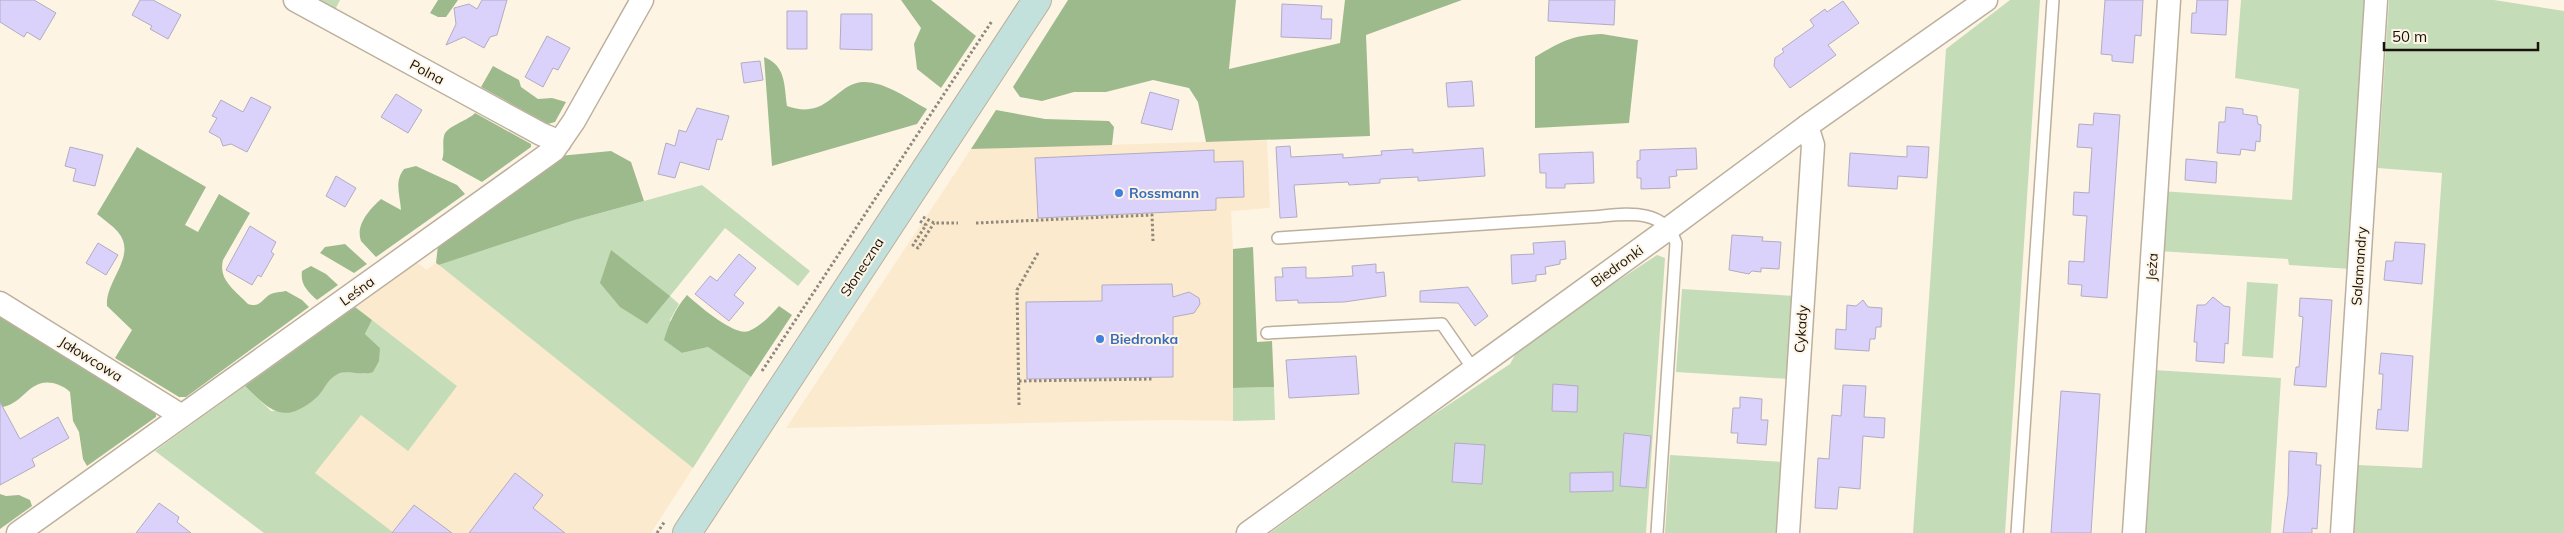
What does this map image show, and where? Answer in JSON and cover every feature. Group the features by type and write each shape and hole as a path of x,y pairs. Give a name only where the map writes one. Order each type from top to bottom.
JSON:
{"main road":[{"name":"Słoneczna","path":"677,525 1037,0"}],"street":[{"name":"Polna","path":"295,0 541,134 560,142"},
{"name":"Leśna","path":"18,533 554,150 579,113 642,0"},
{"name":"Biedronki","path":"1248,533 1807,126 1986,0"},
{"name":"Jeża","path":"2134,533 2169,0"},
{"name":"Salamandry","path":"2342,533 2376,0"},
{"name":"Cykady","path":"1788,533 1813,145 1807,126"},
{"name":"Jałowcowa","path":"0,302 182,416"}],"lane":[{"path":"2018,533 2053,0"},
{"path":"1278,238 1640,214 1655,217 1668,229 1676,243 1657,533"},
{"path":"1268,333 1442,324 1474,370"}],"path":[{"path":"761,373 998,13"},
{"path":"976,222 1152,215 1153,241"},
{"path":"922,216 934,224 958,223"},
{"path":"919,220 926,225 913,245 918,248 934,224"},
{"path":"1019,406 1017,290 1038,253"},
{"path":"1019,380 1154,379"},
{"path":"657,533 677,525"}],"shaded area":[{"path":"1267,140 1270,208 1231,211 1233,249 1233,421 1171,420 786,428 971,149"},
{"path":"414,262 426,270 436,263 439,265 693,468 651,533 394,533 315,473 361,415 457,386 355,307"}],"green space":[{"path":"318,0 340,0 335,10"},
{"path":"438,0 458,0 446,17 438,17 430,13"},
{"path":"901,0 931,0 976,36 941,88 917,69 914,44 921,28"},
{"path":"1068,0 1236,0 1229,69 1340,43 1345,0 1462,0 1366,35 1370,136 1206,142 1198,102 1189,88 1153,80 1106,92 1074,92 1042,101 1020,97 1013,87"},
{"path":"2010,0 2040,0 2005,533 1913,533 1946,49"},
{"path":"2241,0 2370,0 2351,269 2289,265 2288,259 2158,251 2161,191 2292,200 2299,89 2235,78"},
{"path":"2389,0 2494,0 2564,11 2564,533 2353,533 2358,465 2422,468 2442,173 2378,168"},
{"path":"1602,34 1638,40 1629,123 1535,128 1535,57 1567,40"},
{"path":"764,57 776,65 783,77 787,106 812,109 822,105 846,88 864,82 889,88 927,109 917,124 772,166"},
{"path":"493,66 519,80 521,87 538,99 552,98 566,102 555,122 548,124 481,87"},
{"path":"996,110 1045,119 1109,121 1114,127 1112,145 971,149"},
{"path":"475,113 531,144 531,147 482,182 442,160 443,139 448,129"},
{"path":"137,147 206,187 185,225 198,232 219,194 250,213 223,260 222,267 225,279 248,304 258,304 271,294 286,291 302,300 309,307 186,397 179,397 115,358 132,330 107,306 111,287 123,259 123,241 118,232 97,214"},
{"path":"611,151 631,162 644,201 575,220 439,265 436,263 438,245 559,156"},
{"path":"416,166 457,185 465,194 376,257 361,241 360,229 362,223 368,212 381,199 401,210 398,188 399,179 404,169"},
{"path":"702,185 810,271 798,286 725,228 670,296 679,304 670,320 682,353 708,347 751,377 693,468 439,265 575,220"},
{"path":"345,244 367,264 354,273 320,253 325,247"},
{"path":"1253,247 1257,342 1272,341 1274,387 1233,388 1233,249"},
{"path":"611,250 670,296 647,324 620,307 600,283"},
{"path":"1657,255 1665,258 1646,533 1270,533 1427,419 1510,364 1515,355 1607,288"},
{"path":"311,266 326,274 338,285 317,300 305,287 302,280 302,271"},
{"path":"2247,282 2278,284 2273,358 2242,356"},
{"path":"1682,289 1795,296 1789,379 1676,372"},
{"path":"687,295 726,325 743,332 758,326 779,306 792,315 751,377 708,347 682,353 664,340 673,316"},
{"path":"355,307 372,320 365,334 380,348 379,361 373,372 363,374 340,373 330,379 316,398 304,407 286,413 270,408 245,386"},
{"path":"0,317 156,412 156,417 87,466 83,459 79,432 73,421 70,392 66,389 53,383 37,384 14,402 0,407"},
{"path":"372,320 457,386 408,451 361,415 315,473 394,533 264,533 155,451 245,386 271,411 294,411 316,398 334,375 345,372 366,374 380,348 365,334"},
{"path":"2154,370 2281,378 2271,533 2139,533"},
{"path":"1274,387 1275,420 1233,421 1233,388"},
{"path":"1670,455 1784,462 1779,533 1665,533"},
{"path":"0,494 6,496 19,495 30,500 32,506 0,529"}],"building":[{"path":"0,0 34,0 56,13 40,40 27,32 24,37 0,22"},
{"path":"140,0 153,0 181,15 168,39 150,29 152,26 132,15"},
{"path":"482,0 507,0 497,35 490,37 484,48 464,37 446,45 456,24 454,8 469,4 477,9"},
{"path":"1549,0 1615,0 1614,25 1548,21"},
{"path":"2105,0 2143,0 2141,36 2135,35 2133,63 2112,61 2112,55 2101,54"},
{"path":"2197,0 2228,0 2226,35 2191,33 2192,13 2196,13"},
{"path":"1843,1 1859,23 1828,45 1836,55 1790,88 1774,66 1775,58 1784,52 1782,49 1814,26 1810,20 1825,9 1827,12"},
{"path":"1282,4 1322,6 1321,19 1332,19 1331,39 1281,37"},
{"path":"787,11 807,11 807,49 787,49"},
{"path":"841,14 872,14 872,50 840,49"},
{"path":"547,36 570,48 558,70 553,68 543,87 525,77"},
{"path":"760,61 763,80 744,83 741,63"},
{"path":"1472,81 1474,106 1448,107 1446,83"},
{"path":"1150,92 1179,100 1172,130 1141,123"},
{"path":"396,94 422,110 408,133 381,117"},
{"path":"251,97 271,107 247,152 231,144 223,146 220,138 209,132 217,118 212,116 221,100 243,112"},
{"path":"2226,107 2243,109 2243,114 2257,116 2258,124 2261,125 2260,142 2256,141 2255,151 2241,149 2240,155 2217,153 2219,122 2225,122"},
{"path":"697,108 729,116 722,140 717,139 709,170 680,162 675,178 658,174 666,143 675,146 679,130 686,132"},
{"path":"2094,113 2120,115 2107,298 2081,296 2082,285 2068,284 2069,261 2084,262 2087,216 2073,215 2074,192 2089,193 2092,148 2077,147 2079,124 2093,125"},
{"path":"1290,146 1291,157 1343,154 1343,158 1382,155 1381,151 1413,149 1413,153 1483,148 1485,176 1418,181 1418,177 1380,179 1380,183 1349,185 1348,182 1294,185 1297,217 1280,218 1276,147"},
{"path":"1907,146 1929,147 1927,178 1898,176 1897,189 1848,186 1850,153 1907,157"},
{"path":"70,147 103,155 95,186 73,181 76,169 65,166"},
{"path":"1696,148 1697,169 1676,170 1677,176 1669,177 1670,188 1641,189 1641,178 1637,178 1637,161 1640,160 1640,150"},
{"path":"1214,150 1214,162 1243,161 1244,197 1216,198 1216,210 1038,218 1035,158"},
{"path":"1593,152 1594,183 1565,184 1565,188 1546,188 1546,173 1540,173 1539,154"},
{"path":"2186,159 2217,162 2216,183 2185,180"},
{"path":"336,176 356,188 345,207 326,196"},
{"path":"250,226 276,242 271,252 274,254 261,277 258,275 252,285 226,270"},
{"path":"1732,235 1763,237 1762,241 1781,242 1779,269 1761,268 1761,272 1752,271 1749,274 1729,270"},
{"path":"1565,241 1566,259 1560,260 1560,264 1545,267 1546,274 1536,275 1536,281 1512,284 1511,255 1534,254 1533,243"},
{"path":"2395,242 2425,244 2422,284 2384,280 2386,261 2393,261"},
{"path":"98,243 118,255 106,275 86,263"},
{"path":"739,254 756,268 734,295 744,303 729,321 695,294 710,276 717,281"},
{"path":"1376,264 1376,273 1384,272 1386,296 1344,302 1298,303 1298,300 1276,301 1275,277 1283,277 1282,268 1306,267 1306,278 1316,278 1353,276 1352,266"},
{"name":"Biedronka","path":"1172,284 1173,297 1189,292 1199,298 1200,304 1194,313 1173,317 1173,377 1027,379 1026,302 1102,301 1102,285"},
{"path":"1468,287 1488,316 1475,326 1458,303 1420,302 1420,291"},
{"path":"2213,297 2224,306 2230,307 2228,344 2225,343 2224,363 2196,361 2197,342 2194,342 2197,305 2205,305"},
{"path":"2300,298 2332,300 2326,387 2294,385 2296,367 2299,367 2303,317 2299,316"},
{"path":"1863,300 1868,307 1882,308 1881,327 1876,327 1875,339 1870,339 1869,351 1835,349 1836,329 1846,330 1847,305 1856,306"},
{"path":"2381,353 2413,356 2408,431 2376,429 2378,409 2381,410 2383,374 2379,374"},
{"path":"1356,356 1359,394 1289,398 1286,360"},
{"path":"1553,384 1578,386 1577,412 1552,411"},
{"path":"1843,385 1866,386 1864,417 1885,418 1884,438 1863,436 1860,489 1839,487 1837,509 1815,508 1818,458 1829,459 1832,415 1841,416"},
{"path":"2061,391 2100,394 2091,533 2051,533"},
{"path":"1740,397 1762,399 1761,420 1768,420 1766,445 1737,443 1738,433 1731,433 1733,408 1740,408"},
{"path":"0,402 20,439 58,417 69,438 32,459 35,466 0,485"},
{"path":"1624,433 1651,436 1646,488 1620,486"},
{"path":"1455,443 1485,445 1482,484 1452,482"},
{"path":"2289,451 2317,453 2316,465 2321,465 2317,529 2312,528 2312,533 2283,533 2288,495"},
{"path":"1613,472 1613,491 1570,492 1570,473"},
{"path":"515,473 543,495 533,508 565,533 469,533"},
{"path":"159,503 179,517 177,522 191,533 136,533"},
{"path":"414,505 452,533 392,533"}],"place":[{"name":"Rossmann","path":"1119,193"},
{"name":"Biedronka","path":"1100,339"}]}
